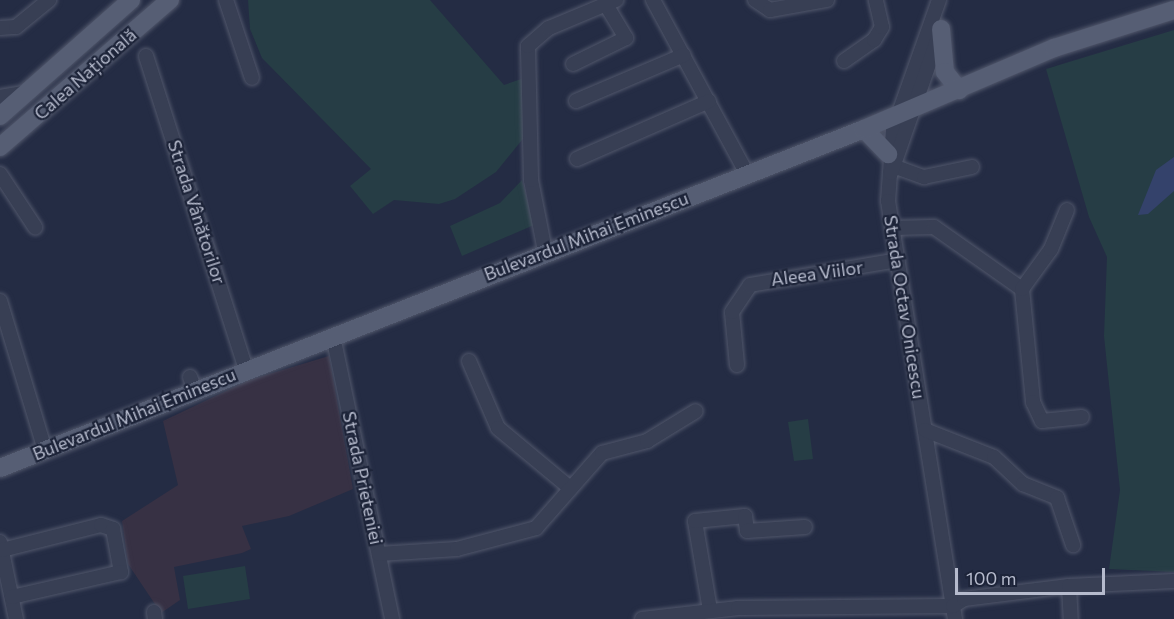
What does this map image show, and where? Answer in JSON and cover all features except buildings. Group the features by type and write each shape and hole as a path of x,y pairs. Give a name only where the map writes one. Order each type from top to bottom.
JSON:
{"main road":[{"name":"Calea Națională","path":"0,116 131,0"},
{"name":"Calea Națională","path":"0,147 170,0"},
{"name":"Bulevardul Mihai Eminescu","path":"0,468 193,383 246,369 333,336 746,172 864,129 1054,48 1174,10"},
{"path":"941,29 945,72 959,90"},
{"path":"864,129 890,160"}],"street":[{"path":"0,28 16,27 49,0"},
{"path":"226,0 252,78"},
{"path":"654,0 746,172"},
{"path":"755,0 770,10 827,0"},
{"path":"844,61 874,40 882,27 876,0"},
{"path":"939,0 941,29 919,105 890,160 924,177 972,167"},
{"name":"Strada Octav Onicescu","path":"939,0 898,113 890,160 889,183 892,228 954,613"},
{"path":"545,251 531,180 528,46 549,28 611,2 626,38 573,64"},
{"path":"576,101 684,55"},
{"name":"Strada Vânătorilor","path":"146,56 246,369"},
{"path":"0,97 27,92"},
{"path":"577,159 709,101"},
{"path":"0,174 35,227"},
{"path":"1067,210 1051,249 1022,289 1033,402 1042,421 1082,417"},
{"path":"892,228 934,227 1022,289"},
{"name":"Aleea Viilor","path":"737,365 732,312 750,285 897,260"},
{"path":"0,301 45,450"},
{"name":"Strada Prieteniei","path":"333,336 392,619"},
{"path":"469,361 498,428 570,488"},
{"path":"379,554 501,541 542,523 602,453 647,441 696,411"},
{"path":"925,430 994,457 1023,484 1057,498 1073,545"},
{"path":"710,610 695,521 745,516 747,531 805,527"},
{"path":"12,597 121,572 113,529 101,525 1,546 16,619"},
{"path":"642,619 672,617 710,610 954,613 964,599 1069,586 1174,581"},
{"path":"1069,586 1071,619"}],"shaded area":[{"path":"248,0 430,0 504,85 530,76 526,135 496,172 455,199 439,204 394,200 373,214 350,186 371,169 262,58 250,29"},
{"path":"1174,30 1174,572 1109,569 1120,490 1104,336 1107,257 1089,217 1046,69"},
{"path":"522,180 534,225 462,256 450,226 500,203"},
{"path":"329,356 353,489 289,516 242,526 251,549 242,553 174,567 180,600 161,613 128,564 122,521 178,485 163,421 249,380"},
{"path":"808,419 813,459 794,461 788,422"},
{"path":"245,566 250,599 188,609 183,576"}],"water":[{"path":"1174,157 1174,191 1148,214 1138,215 1156,170"}]}
